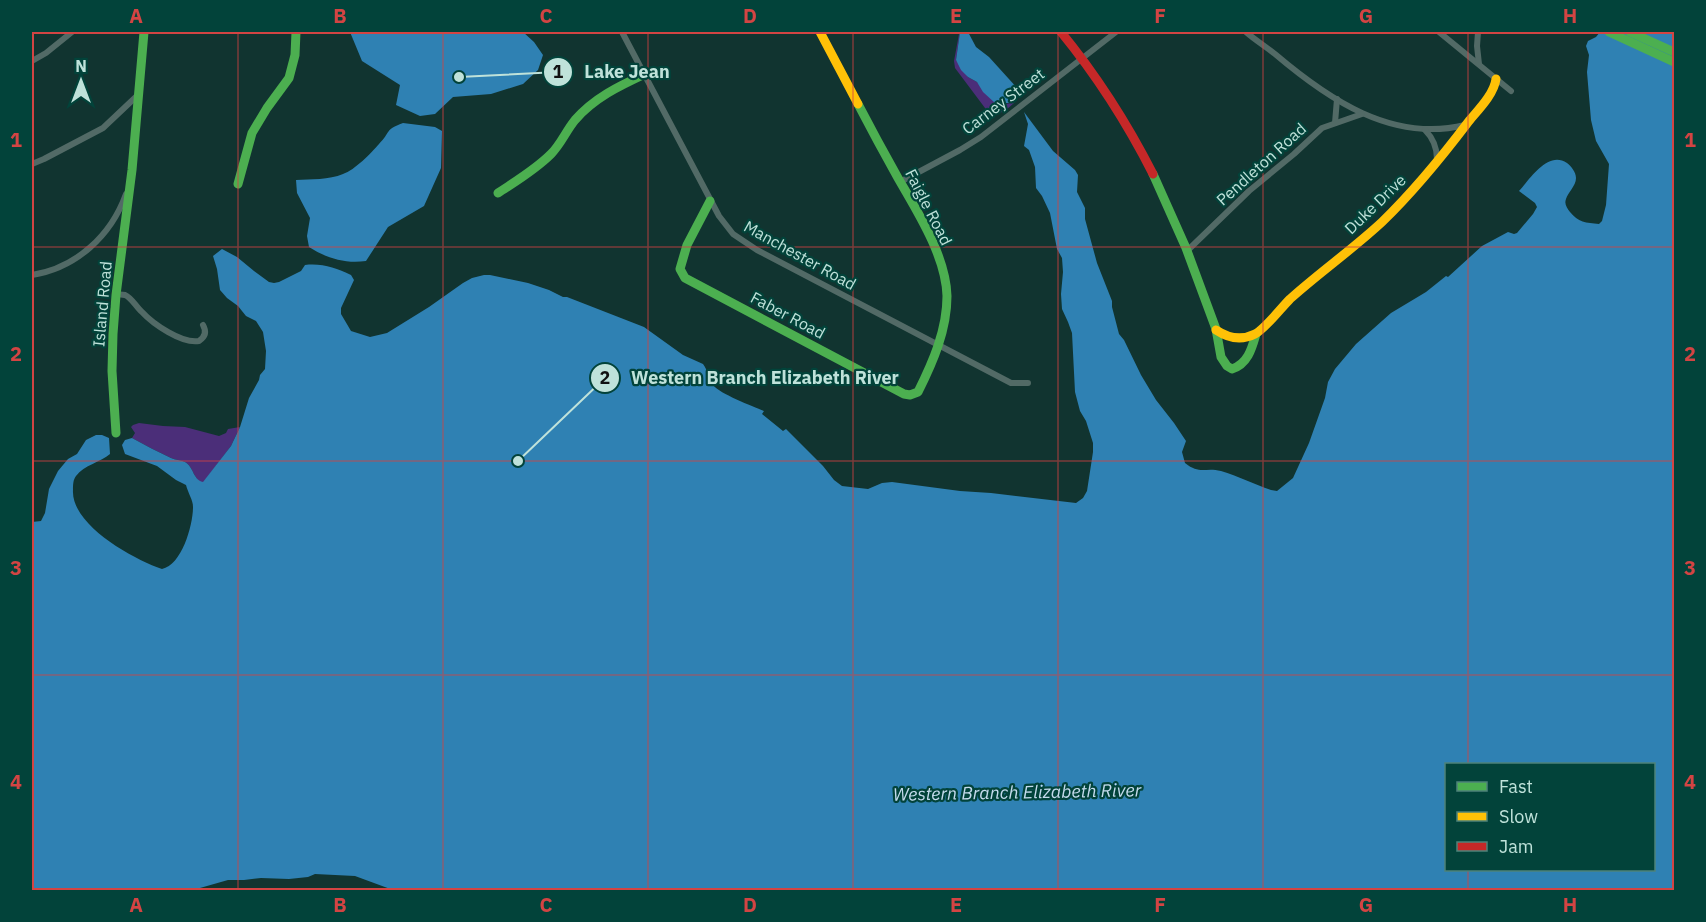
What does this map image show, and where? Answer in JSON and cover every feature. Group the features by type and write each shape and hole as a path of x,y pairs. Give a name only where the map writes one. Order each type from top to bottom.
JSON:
{"street":[{"path":"32,61 72,32"},
{"name":"Island Road","path":"116,433 112,370 116,295 126,228 144,32"},
{"path":"238,184 252,133 289,78 295,55 296,32"},
{"name":"Manchester Road","path":"622,32 710,201 726,226 740,240 1011,383 1028,383"},
{"name":"Faigle Road","path":"820,32 934,249 945,281 946,310 939,345 918,392 910,395 904,394"},
{"name":"Duke Drive","path":"1061,32 1082,57 1140,150 1177,224 1216,330 1222,360 1232,369 1241,366 1256,334 1290,299 1382,222 1400,204 1496,87 1496,79"},
{"name":"Carney Street","path":"900,182 981,137 1116,32"},
{"path":"1246,32 1290,68 1362,114 1397,126 1425,130 1466,125"},
{"path":"1440,32 1445,32"},
{"path":"1440,32 1511,91"},
{"path":"1478,32 1479,65"},
{"path":"1609,32 1674,62"},
{"path":"1630,32 1674,52"},
{"path":"498,193 542,162 573,123 592,104 604,95 645,74"},
{"path":"32,164 103,128 139,94"},
{"path":"1335,123 1337,99"},
{"name":"Pendleton Road","path":"1187,251 1249,191 1322,128 1362,114"},
{"path":"1425,130 1436,146 1437,159"},
{"path":"32,275 64,266 84,254 96,243 118,213 131,178"},
{"name":"Faber Road","path":"710,201 680,266 686,279 904,394"},
{"path":"116,295 125,295 147,317 180,337 195,342 199,341 204,336 203,326"},
{"path":"1216,330 1225,336 1234,338 1256,334"}],"shaded area":[{"path":"957,32 960,32 956,60 968,77 1003,104 1014,103 1005,110 996,114 988,112 955,68 954,61 959,34"},
{"path":"139,423 185,427 219,436 226,433 228,429 240,427 231,446 203,483 197,479 185,462 171,458 132,438 135,433 131,427"}],"water":[{"path":"350,32 523,32 543,55 538,70 523,84 491,94 453,97 435,114 420,116 396,105 400,85 362,61"},
{"path":"960,32 968,32 976,47 989,57 1019,90 1014,103 995,103 983,92 977,82 961,70 956,60"},
{"name":"Western Branch Elizabeth River","path":"1600,32 1674,32 1674,890 501,890 496,888 490,890 393,890 355,876 315,874 289,879 228,880 193,890 32,890 32,522 41,521 45,513 49,489 58,471 68,459 77,454 86,440 102,435 109,438 110,454 83,469 74,481 75,503 82,516 106,539 121,549 162,569 169,566 181,552 188,533 193,504 186,485 157,466 125,454 122,445 125,440 132,438 171,458 185,462 197,479 203,482 231,446 249,398 265,369 266,351 263,332 256,321 246,316 220,290 213,256 222,249 237,257 269,282 279,282 301,271 305,265 329,267 351,275 354,280 341,308 341,314 351,331 370,337 387,333 472,278 490,275 528,283 644,327 683,355 703,364 711,383 737,400 764,411 762,414 783,431 786,429 842,486 868,489 882,483 892,482 1076,503 1087,491 1093,443 1075,392 1072,333 1062,309 1062,258 1057,249 1050,213 1036,188 1035,167 1029,150 1024,146 1028,124 1024,112 1053,151 1078,175 1077,192 1085,208 1085,219 1097,263 1112,301 1119,334 1156,400 1186,441 1182,452 1185,463 1199,470 1221,471 1277,491 1293,478 1309,443 1325,398 1328,382 1335,369 1356,344 1391,313 1426,292 1446,276 1448,277 1482,246 1508,232 1517,233 1537,207 1519,191 1546,163 1560,160 1569,164 1574,171 1575,184 1565,203 1573,215 1590,223 1599,224 1602,221 1606,205 1609,164 1596,141 1591,120 1587,72 1589,55 1586,46 1588,41"},
{"path":"403,123 435,127 442,131 441,168 424,206 388,227 366,261 351,262 336,259 309,247 307,236 310,218 297,193 296,180 326,178 348,172 383,140 390,130"}],"traffic: fast":[{"path":"116,433 112,371 113,334 132,170 144,32"},
{"path":"238,184 252,133 289,78 295,55 296,32"},
{"path":"1609,32 1674,62"},
{"path":"1630,32 1674,52"},
{"path":"498,193 551,154 575,120 590,105 616,88 645,74"},
{"path":"710,201 687,245 680,269 685,278 904,394 910,395 918,392 934,357 945,321 947,296 942,265 914,205 858,104"},
{"path":"1153,174 1186,248 1216,329 1221,357 1227,366 1232,369 1246,359 1256,334"}],"traffic: slow":[{"path":"820,32 858,104"},
{"path":"1216,330 1235,338 1255,334 1290,299 1371,232 1405,199 1438,160 1486,101 1496,79"}],"traffic: jam":[{"path":"1061,32 1111,100 1153,174"}],"place":[{"name":"Lake Jean","path":"459,77"},
{"name":"Western Branch Elizabeth River","path":"518,461"}]}
